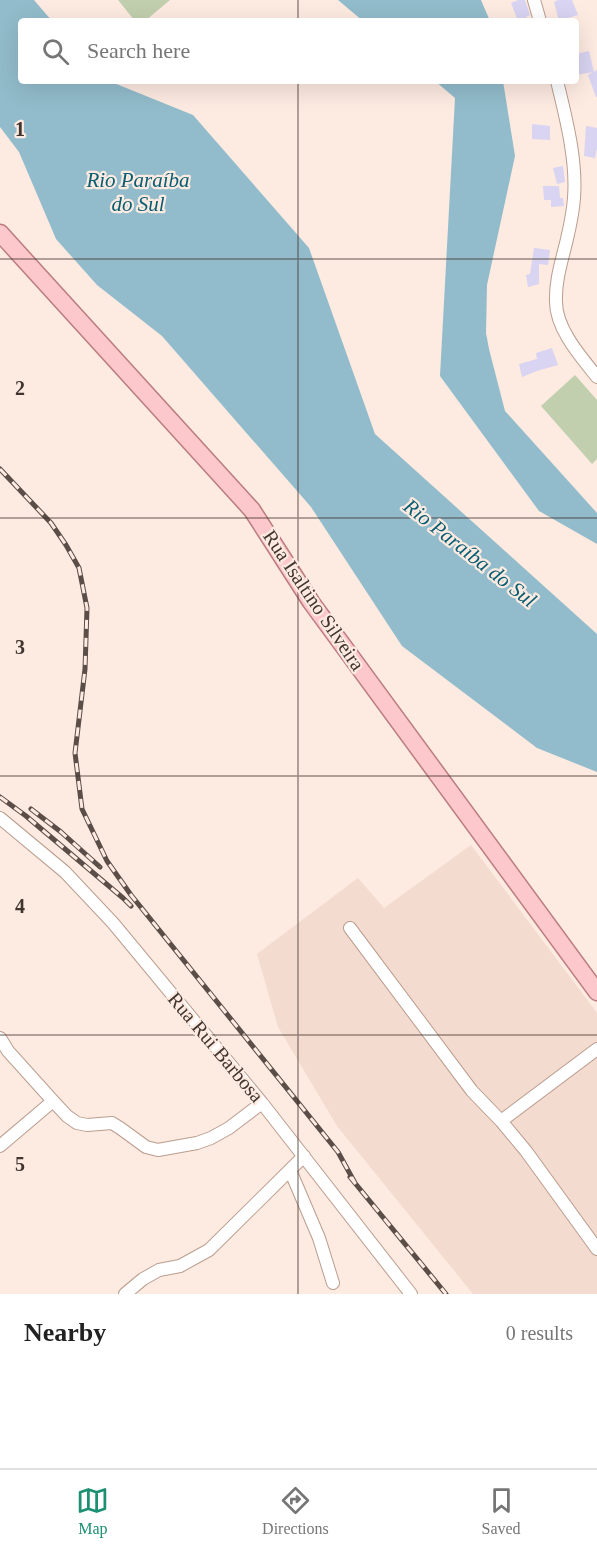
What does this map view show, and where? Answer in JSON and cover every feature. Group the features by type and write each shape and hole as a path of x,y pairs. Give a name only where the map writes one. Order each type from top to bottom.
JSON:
{"main road":[{"name":"Rua Isaltino Silveira","path":"0,233 252,510 311,602 597,992"}],"street":[{"path":"534,0 539,18"},
{"path":"558,84 575,174 574,200 557,283 556,304 561,325 577,353 597,377"},
{"name":"Rua Rui Barbosa","path":"0,818 65,872 114,923 262,1103 411,1294"},
{"path":"350,928 472,1090 526,1151 597,1248"},
{"path":"0,1038 8,1051 67,1116 77,1123 87,1125 112,1123 146,1147 158,1150 211,1138 229,1128 262,1103"},
{"path":"501,1121 597,1049"},
{"path":"0,1146 53,1101"},
{"path":"125,1294 143,1279 159,1270 180,1266 209,1250 304,1156"},
{"path":"290,1170 319,1238 333,1283"}],"shaded area":[{"path":"471,845 597,1013 597,1294 473,1294 337,1126 278,1027 257,954 358,878 384,908"}],"green space":[{"path":"118,0 170,0 149,18 133,18"},
{"path":"575,375 597,400 597,459 592,464 541,406"}],"water":[{"name":"Rio Paraíba do Sul","path":"0,0 34,0 49,18 18,18 18,84 116,84 193,115 309,248 375,434 597,634 597,772 537,748 402,646 311,507 162,336 97,285 56,239 19,152 0,127"},
{"path":"338,0 481,0 489,18 359,18"},
{"path":"439,84 503,84 515,156 487,285 486,333 489,349 505,411 597,513 597,544 539,511 440,376 455,98"}],"building":[{"path":"525,0 530,15 526,18 517,18 511,3"},
{"path":"572,0 578,15 558,18 554,2"},
{"path":"589,51 594,72 579,74 579,53"},
{"path":"597,70 597,97 596,97 588,75"},
{"path":"532,124 550,126 550,140 532,139"},
{"path":"586,126 597,128 595,158 584,156"},
{"path":"563,166 565,182 557,184 553,168"},
{"path":"543,186 559,186 560,198 563,198 564,206 551,207 551,200 544,200"},
{"path":"534,248 550,250 548,265 539,264 539,284 528,287 526,275 530,274"},
{"path":"552,348 558,365 522,377 519,364 537,359 536,353"}],"railway":[{"path":"0,469 51,523 79,568 87,608 85,669 75,753 82,809 107,861 131,895 338,1152 355,1183"},
{"path":"0,797 26,816 131,906"},
{"path":"31,809 100,867"},
{"path":"350,1177 446,1294"}]}
